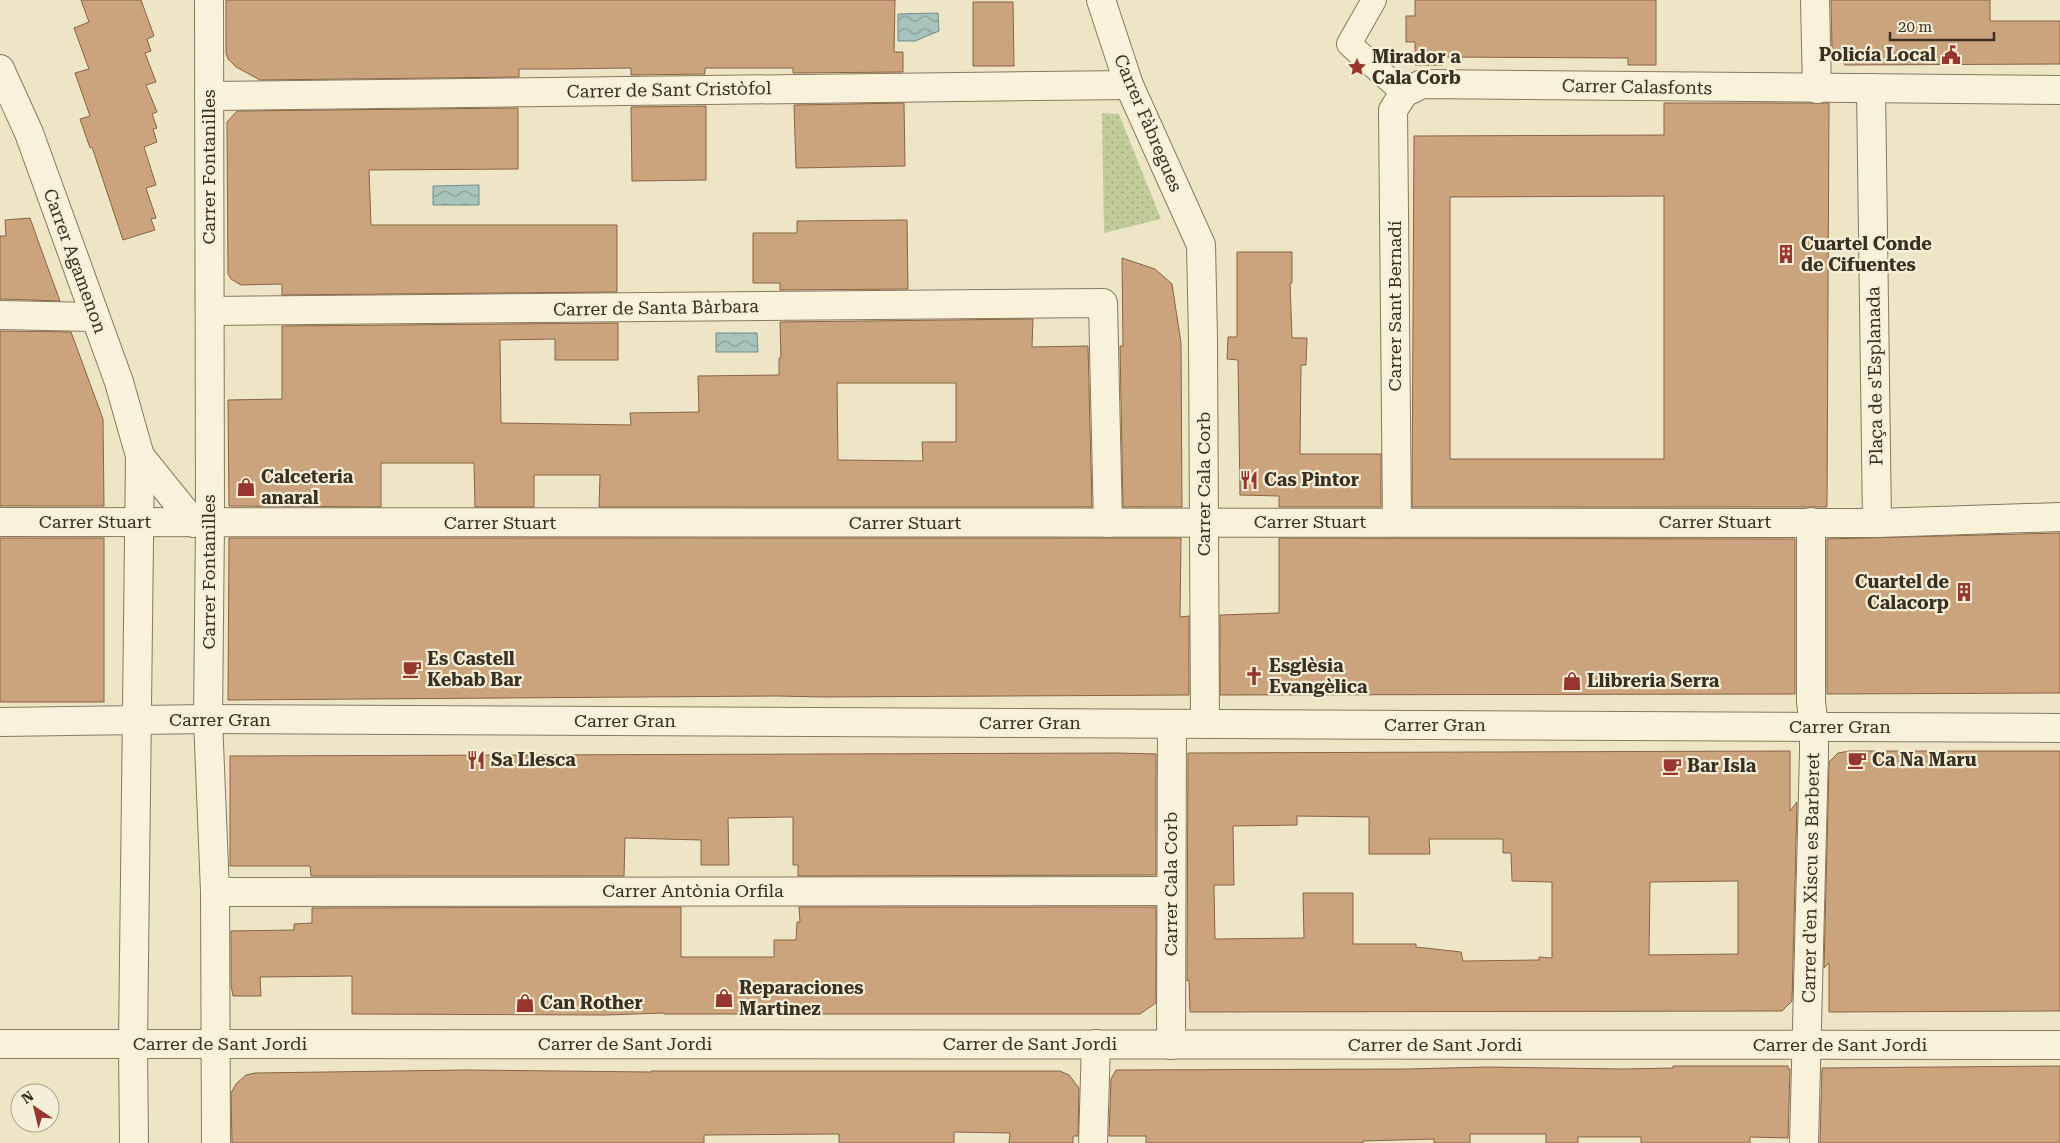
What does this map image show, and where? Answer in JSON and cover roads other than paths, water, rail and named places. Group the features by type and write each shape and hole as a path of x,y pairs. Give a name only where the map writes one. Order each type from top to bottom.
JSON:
{"street":[{"name":"Carrer Fontanilles","path":"209,0 210,311 202,523 215,892 216,1143"},
{"name":"Carrer Fàbregues","path":"1101,0 1129,85 1201,244"},
{"path":"1374,0 1349,44 1404,93"},
{"path":"1815,0 1817,89"},
{"name":"Carrer Agamenon","path":"0,69 29,133 119,382 140,456 140,522"},
{"name":"Carrer Calasfonts","path":"1404,93 1422,84 1871,88"},
{"name":"Carrer de Sant Cristòfol","path":"209,96 1129,85"},
{"path":"1871,88 2060,90"},
{"name":"Plaça de s'Esplanada","path":"1871,88 1876,523"},
{"name":"Carrer Sant Bernadí","path":"1397,522 1393,110 1404,93"},
{"name":"Carrer Cala Corb","path":"1201,244 1204,338 1205,724"},
{"name":"Carrer de Santa Bàrbara","path":"210,311 1103,303 1108,523"},
{"path":"0,315 95,317"},
{"name":"Carrer Agamenon","path":"140,456 202,523"},
{"path":"1810,522 1876,523 2060,517"},
{"name":"Carrer Stuart","path":"0,522 1810,522"},
{"path":"134,1143 133,1044 140,522"},
{"name":"Carrer d'en Xiscu es Barberet","path":"1804,1143 1814,727 1811,702 1810,522"},
{"name":"Carrer Gran","path":"0,722 208,719 2060,728"},
{"name":"Carrer Cala Corb","path":"1170,1045 1172,724"},
{"name":"Carrer Antònia Orfila","path":"215,892 1170,891"},
{"name":"Carrer de Sant Jordi","path":"0,1044 2060,1045"},
{"path":"1093,1143 1096,1044"}],"water":[{"path":"938,13 939,31 915,41 898,41 898,14"},
{"path":"479,185 479,205 433,205 433,186"},
{"path":"716,333 757,333 758,352 716,352"}],"place":[{"name":"Policía Local","path":"1951,55"},
{"name":"Mirador a Cala Corb","path":"1357,67"},
{"name":"Cuartel Conde de Cifuentes","path":"1786,254"},
{"name":"Cas Pintor","path":"1249,480"},
{"name":"Calceteria anaral","path":"246,487"},
{"name":"Cuartel de Calacorp","path":"1964,592"},
{"name":"Es Castell Kebab Bar","path":"412,669"},
{"name":"Esglèsia Evangèlica","path":"1254,676"},
{"name":"Llibreria Serra","path":"1572,681"},
{"name":"Sa Llesca","path":"476,760"},
{"name":"Ca Na Maru","path":"1857,760"},
{"name":"Bar Isla","path":"1672,766"},
{"name":"Reparaciones Martinez","path":"724,998"},
{"name":"Can Rother","path":"525,1003"}]}
